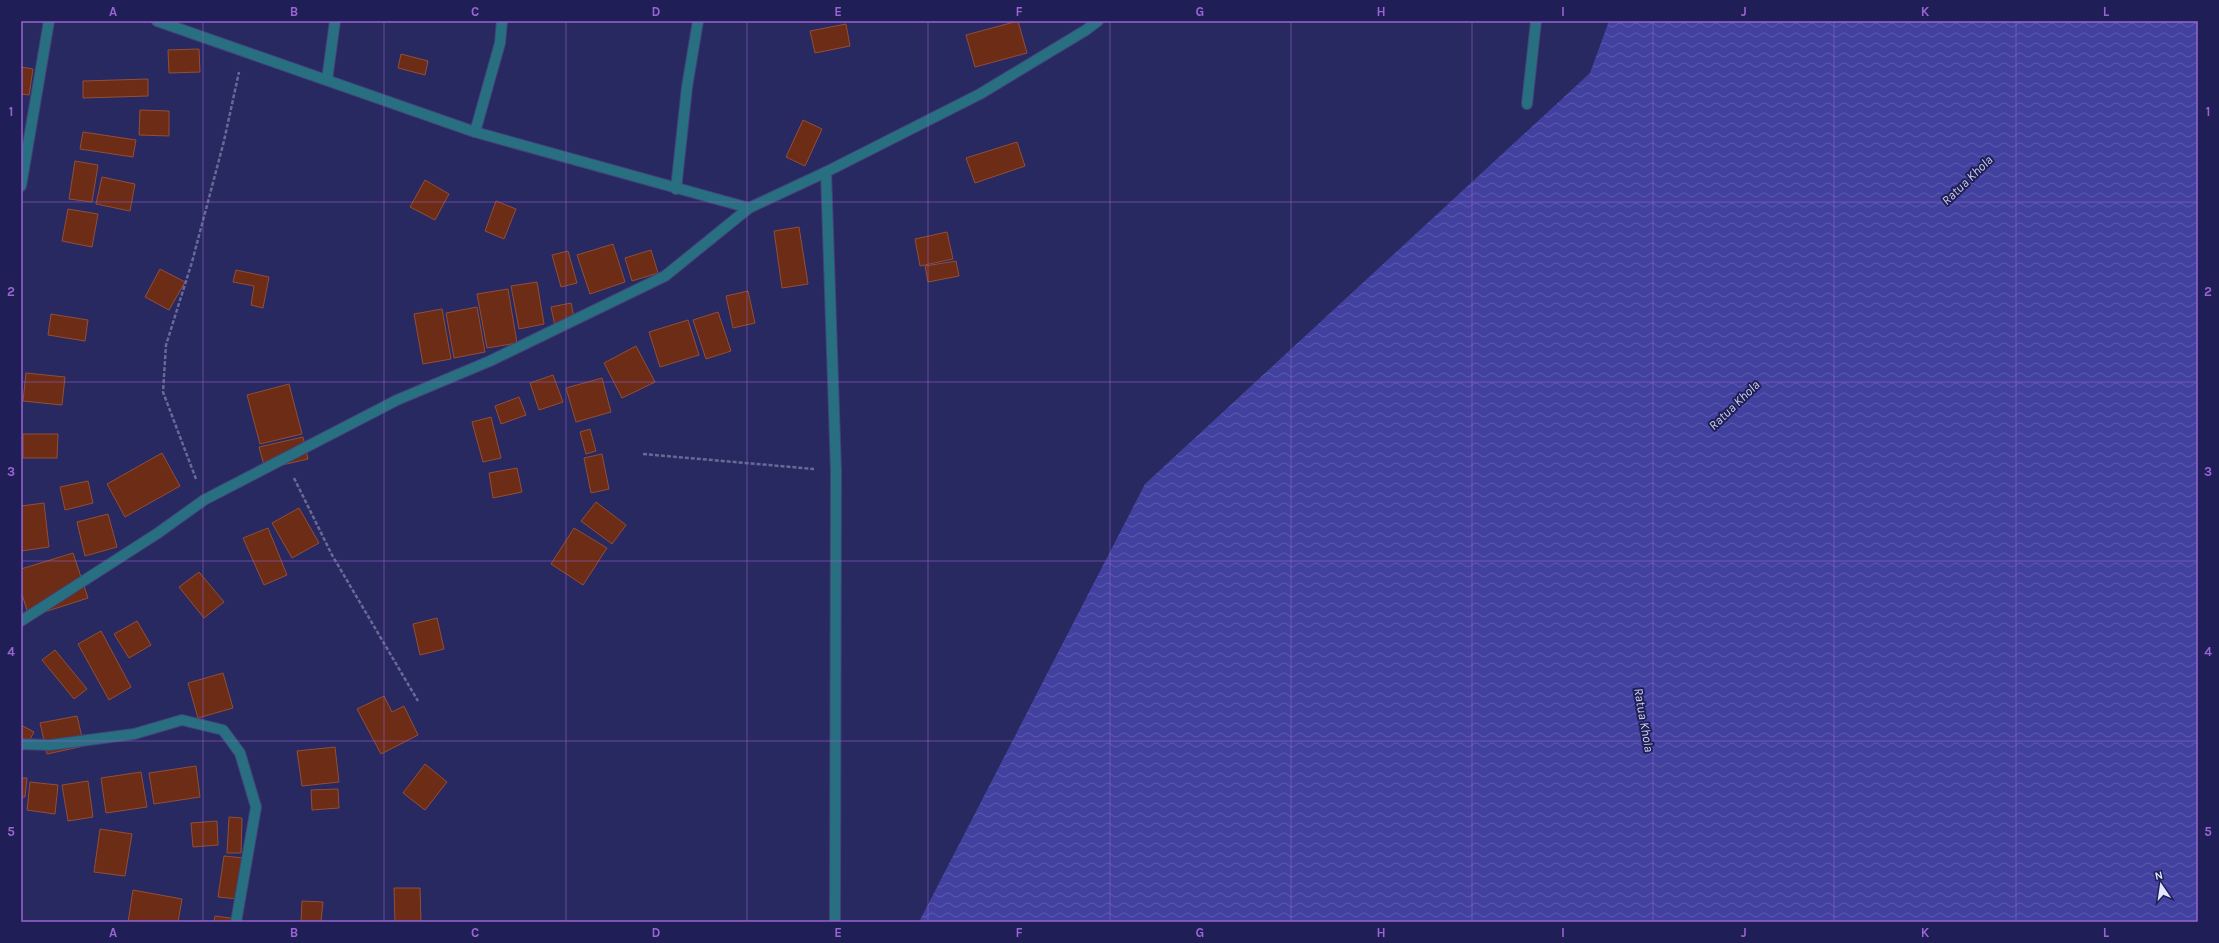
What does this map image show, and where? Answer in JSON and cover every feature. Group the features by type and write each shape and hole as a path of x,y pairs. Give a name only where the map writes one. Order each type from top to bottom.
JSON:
{"street":[{"path":"21,186 49,21"},
{"path":"157,21 475,132 676,189 749,208"},
{"path":"327,80 335,21"},
{"path":"475,132 500,43 502,21"},
{"path":"676,189 687,87 698,21"},
{"path":"21,621 158,533 204,500 398,400 490,360 665,276 749,208 826,172 980,94 1086,30 1098,21"},
{"path":"1527,104 1536,21"},
{"path":"826,172 836,471 835,922"},
{"path":"21,744 50,745 134,734 182,720 223,730 240,753 256,807 236,922"}],"path":[{"path":"204,500 163,392 166,345 192,262 224,141 243,50"},
{"path":"643,454 836,471"},
{"path":"284,459 332,555 418,701"}],"water":[{"name":"Ratua Khola","path":"1609,21 2198,21 2198,922 919,922 1145,484 1590,73"}],"building":[{"path":"1018,21 1027,53 975,67 966,35"},
{"path":"846,24 850,46 815,53 810,31"},
{"path":"199,49 200,72 169,73 168,50"},
{"path":"401,54 428,61 425,75 398,68"},
{"path":"21,67 33,69 29,95 21,94"},
{"path":"148,79 148,96 83,98 83,81"},
{"path":"140,110 169,111 169,136 139,135"},
{"path":"803,120 822,129 805,166 786,157"},
{"path":"83,132 136,140 133,157 80,149"},
{"path":"1017,142 1025,166 975,183 966,158"},
{"path":"75,161 98,165 92,202 69,199"},
{"path":"102,177 135,184 130,211 96,204"},
{"path":"425,180 449,194 435,220 410,207"},
{"path":"496,201 516,209 504,239 485,231"},
{"path":"68,209 98,214 92,247 62,241"},
{"path":"799,227 808,284 782,288 774,231"},
{"path":"947,232 953,259 920,266 915,239"},
{"path":"613,244 625,282 590,294 577,255"},
{"path":"651,250 658,273 632,281 625,258"},
{"path":"568,251 577,283 561,287 552,255"},
{"path":"956,261 959,276 928,282 925,266"},
{"path":"160,269 185,282 169,310 145,297"},
{"path":"236,270 269,277 263,308 251,305 254,286 233,282"},
{"path":"537,282 544,324 519,329 511,286"},
{"path":"508,289 517,343 487,348 477,294"},
{"path":"748,291 755,323 733,328 726,296"},
{"path":"571,303 575,322 555,326 551,307"},
{"path":"477,307 485,352 454,358 446,313"},
{"path":"442,309 451,359 423,364 414,314"},
{"path":"718,312 731,351 706,359 693,320"},
{"path":"51,314 88,320 85,341 48,335"},
{"path":"688,320 699,355 660,367 649,332"},
{"path":"636,346 655,382 622,398 604,363"},
{"path":"26,373 65,377 62,405 23,401"},
{"path":"553,375 563,402 539,410 530,383"},
{"path":"602,378 611,412 576,422 566,388"},
{"path":"289,384 302,434 260,444 247,395"},
{"path":"519,397 526,415 501,424 495,406"},
{"path":"491,417 501,458 483,462 472,422"},
{"path":"590,429 596,451 586,454 580,432"},
{"path":"23,434 58,434 57,458 23,458"},
{"path":"303,437 308,459 265,469 259,447"},
{"path":"162,453 180,486 125,517 107,484"},
{"path":"602,454 609,489 591,493 584,458"},
{"path":"517,468 522,492 493,498 489,473"},
{"path":"88,481 93,503 65,510 60,487"},
{"path":"596,502 626,525 612,544 581,521"},
{"path":"44,503 49,547 21,551 21,506"},
{"path":"299,508 319,543 292,558 272,523"},
{"path":"108,514 117,547 85,556 77,522"},
{"path":"268,528 287,575 264,585 243,538"},
{"path":"574,528 607,548 583,585 551,564"},
{"path":"73,553 88,598 29,617 21,591 21,569"},
{"path":"199,572 224,602 204,618 179,587"},
{"path":"437,618 444,649 420,655 413,624"},
{"path":"137,621 151,645 129,658 114,634"},
{"path":"101,631 131,687 109,700 78,644"},
{"path":"55,650 87,689 74,699 42,660"},
{"path":"223,673 233,708 198,718 188,683"},
{"path":"384,696 392,712 404,706 418,735 381,754 357,709"},
{"path":"77,716 84,746 47,754 40,723"},
{"path":"21,725 34,732 24,750 21,749"},
{"path":"335,747 339,782 302,786 297,751"},
{"path":"425,764 447,782 425,810 403,793"},
{"path":"196,766 200,797 154,804 149,773"},
{"path":"141,772 147,807 106,813 101,778"},
{"path":"21,778 27,778 25,797 21,797"},
{"path":"88,781 93,817 68,821 62,785"},
{"path":"30,782 58,785 55,814 27,810"},
{"path":"338,789 339,808 312,810 311,790"},
{"path":"229,817 242,818 241,853 227,853"},
{"path":"217,821 218,845 193,847 191,823"},
{"path":"100,829 132,834 125,876 94,872"},
{"path":"224,856 244,858 239,899 218,897"},
{"path":"394,888 420,888 421,922 395,922"},
{"path":"133,890 182,899 178,922 128,922"},
{"path":"302,901 323,902 321,922 301,922"},
{"path":"215,916 238,919 237,922 214,922"}]}
